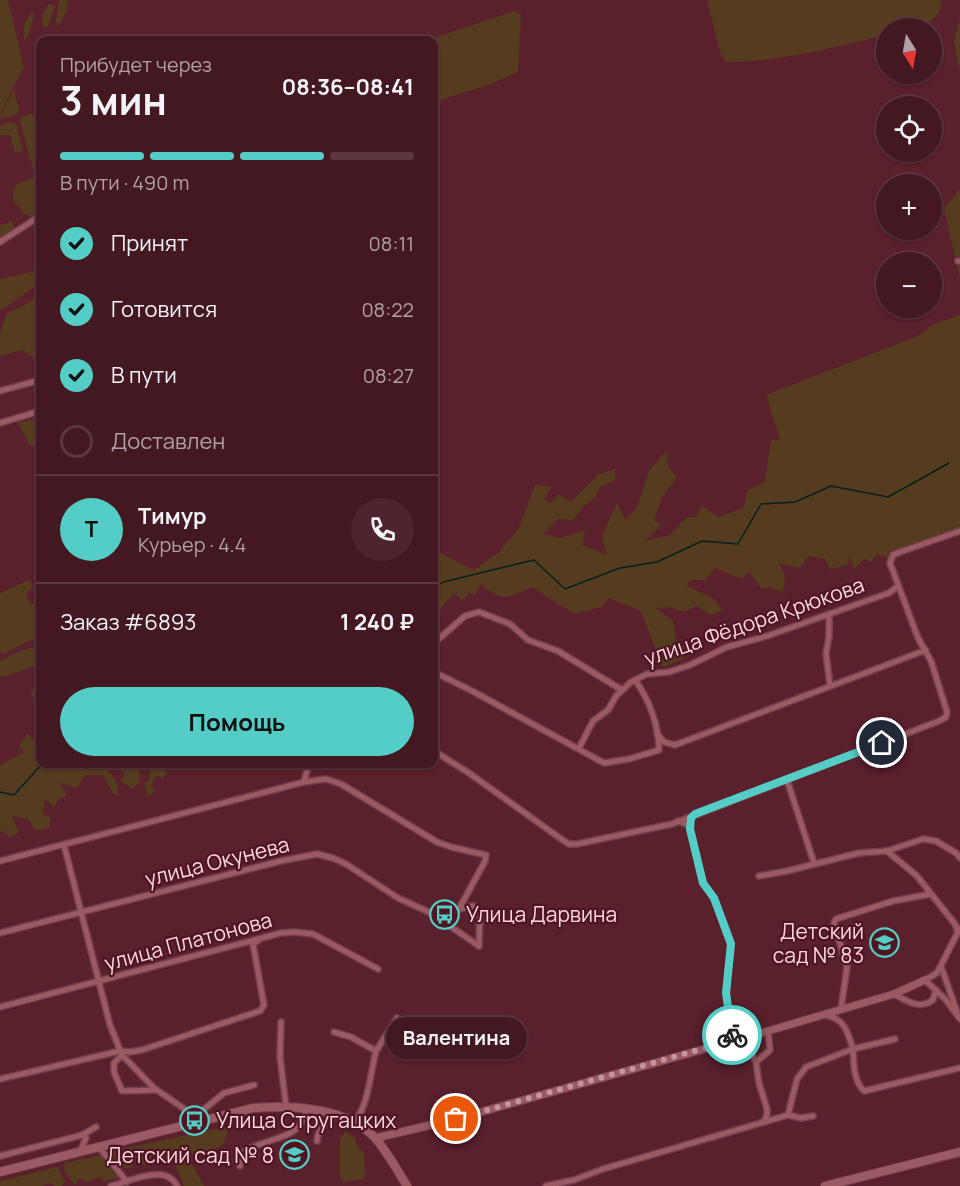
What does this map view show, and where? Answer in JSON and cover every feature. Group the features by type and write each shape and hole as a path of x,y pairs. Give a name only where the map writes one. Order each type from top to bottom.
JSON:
{"main road":[{"path":"0,1172 253,1108 286,1106 307,1108 355,1122 376,1138 407,1186"},
{"path":"825,1186 960,1152"}],"street":[{"path":"0,242 36,219"},
{"path":"0,391 36,381"},
{"path":"0,423 36,412"},
{"path":"438,753 470,773 569,844 631,833 678,821 939,721 946,717 947,712 926,650 918,638 890,563 893,555 960,531"},
{"name":"улица Фёдора Крюкова","path":"579,748 590,724 608,710 622,690 635,680 647,674 669,672 690,665 727,647 767,636 889,593 898,586"},
{"path":"438,640 465,616 479,612 510,624 528,639 558,651 622,690"},
{"path":"828,614 829,636 826,654 830,685"},
{"path":"657,734 664,741 675,745 926,650"},
{"path":"438,674 604,763 629,759 659,750 648,703 635,680"},
{"path":"304,782 308,768"},
{"path":"0,861 304,782 326,779 390,813 437,842 486,855 459,909 431,913"},
{"path":"787,780 814,863"},
{"path":"695,814 690,821 690,829 703,883 714,898 731,944 726,993 733,1040"},
{"path":"678,821 688,825 690,829"},
{"path":"759,876 859,853 887,851 923,839 930,839 956,853 960,858"},
{"path":"64,845 110,1025 121,1053 157,1090 202,1121 203,1110 224,1093 254,1085"},
{"path":"376,1138 456,1119 768,1031 894,994 925,980 937,973 959,930 916,876 887,851"},
{"name":"улица Окунева","path":"0,933 281,861 317,854 346,864 398,898 431,913 479,946 480,912 473,906 459,909"},
{"path":"841,1009 847,967 834,923 836,919 893,901 931,894"},
{"name":"улица Платонова","path":"0,1007 263,938 296,932 313,934 378,969"},
{"path":"0,1079 142,1050 260,1011 264,1005 254,944 263,938"},
{"path":"235,946 251,944 254,948"},
{"path":"941,966 959,1017"},
{"path":"925,980 959,1017"},
{"path":"894,994 921,1005 933,1000 936,990"},
{"path":"824,1014 834,1016 847,1030 853,1049 855,1074 859,1086 864,1091 960,1068"},
{"path":"355,1122 362,1112 366,1099 376,1051 397,1018"},
{"path":"281,1022 280,1057 286,1106"},
{"path":"756,1062 770,1050 768,1031"},
{"path":"334,1032 351,1037 376,1051"},
{"path":"743,1038 756,1062 767,1115 764,1122"},
{"path":"789,1115 797,1079 806,1067 853,1049 894,1039"},
{"path":"121,1053 114,1063 114,1072 123,1091 157,1090"},
{"path":"240,1166 240,1154 256,1145 293,1131 299,1126 307,1108"},
{"path":"317,1141 319,1130 327,1124 332,1114"},
{"path":"546,1186 789,1115 801,1118 813,1116"},
{"path":"0,1156 82,1135 96,1127"},
{"path":"82,1135 86,1138 82,1147 83,1151"},
{"path":"99,1147 127,1182"},
{"path":"111,1186 155,1174 165,1174 174,1179 177,1186"}],"shaded area":[{"path":"0,0 8,0 24,67 0,113"},
{"path":"59,0 67,0 67,11 58,27 56,20"},
{"path":"707,0 942,0 934,18 876,18 876,37 807,53 766,59 726,62 721,55"},
{"path":"49,4 55,6 47,28 41,24"},
{"path":"32,11 34,15 29,34 24,41 24,25"},
{"path":"515,11 521,15 518,72 488,85 438,101 438,37"},
{"path":"960,18 960,73 954,41"},
{"path":"14,89 19,111 14,116 0,119 0,115"},
{"path":"31,113 36,121 36,215 32,217 23,214 20,207 14,203 13,191 17,184 35,177 20,121 22,117"},
{"path":"16,123 23,151 15,153 10,135 0,135 0,125"},
{"path":"960,189 960,279 944,208"},
{"path":"12,221 14,227 12,231 0,239 0,225"},
{"path":"36,271 36,286 0,310 0,279"},
{"path":"36,297 36,360 23,350 0,356 0,334 7,313"},
{"path":"960,315 960,531 941,532 927,545 917,544 893,551 888,558 877,554 871,562 864,559 854,569 849,556 848,565 830,569 825,559 809,556 799,568 779,563 785,577 783,592 768,587 762,589 749,572 742,579 715,568 705,580 690,580 687,586 712,598 723,610 710,615 697,606 684,612 668,607 656,608 673,621 676,641 684,658 664,667 653,659 655,647 641,611 609,598 601,607 574,614 532,587 506,597 495,594 481,584 475,595 469,593 462,601 454,593 438,612 438,552 474,570 499,552 519,528 535,485 552,487 544,499 550,503 559,494 571,502 599,474 615,469 615,480 600,487 596,497 585,505 573,520 558,519 543,534 559,538 585,530 582,545 607,555 602,536 617,503 625,520 637,508 649,470 667,451 667,464 677,478 662,497 654,520 661,525 645,541 670,535 687,517 695,518 702,506 719,517 744,508 747,491 765,481 771,440 780,440 766,395 918,336 934,324"},
{"path":"36,418 36,445 30,446 18,423"},
{"path":"29,580 33,586 26,594 30,604 36,603 36,639 4,654 0,652 0,593"},
{"path":"36,646 36,665 4,677 0,676 0,661"},
{"path":"36,689 36,705 30,691"},
{"path":"27,733 36,743 36,768 105,768 115,781 118,796 113,793 103,775 85,775 77,788 60,783 67,796 59,799 54,807 45,799 42,814 50,817 50,828 34,830 29,819 12,816 19,832 10,837 0,830 0,765 24,752 19,747"},
{"path":"118,768 139,768 140,782 132,789 120,780 125,774"},
{"path":"147,768 162,768 167,773 163,778 155,775 151,784 155,792 148,797 144,783 150,780 150,770"},
{"path":"225,1127 227,1132 224,1144 204,1155 189,1154 190,1161 204,1186 184,1186 172,1159 143,1165 141,1158 135,1160 131,1168 120,1168 107,1152"},
{"path":"345,1131 355,1138 357,1146 364,1153 365,1179 344,1182 340,1177 340,1140"},
{"path":"101,1155 118,1178 105,1181 100,1177 86,1182 80,1179 75,1185 64,1171 65,1163"},
{"path":"57,1167 65,1182 62,1186 54,1186 50,1183 42,1186 0,1186 0,1181"}],"waterway":[{"path":"438,586 443,582 534,560 565,589 620,568 657,562 702,541 738,544 761,504 795,502 831,486 888,497 949,463"},
{"path":"0,792 14,795 38,768"}],"way so far":[{"path":"456,1119 733,1040 732,1035"}],"place":[{"name":"Улица Дарвина","path":"445,914"},
{"name":"Детский сад № 83","path":"885,943"},
{"name":"Валентина","path":"456,1119"},
{"name":"Улица Стругацких","path":"195,1120"},
{"name":"Детский сад № 8","path":"295,1155"}],"route":[{"path":"732,1035 726,993 731,944 714,898 703,883 689,824 691,818 695,814 882,743"}]}
